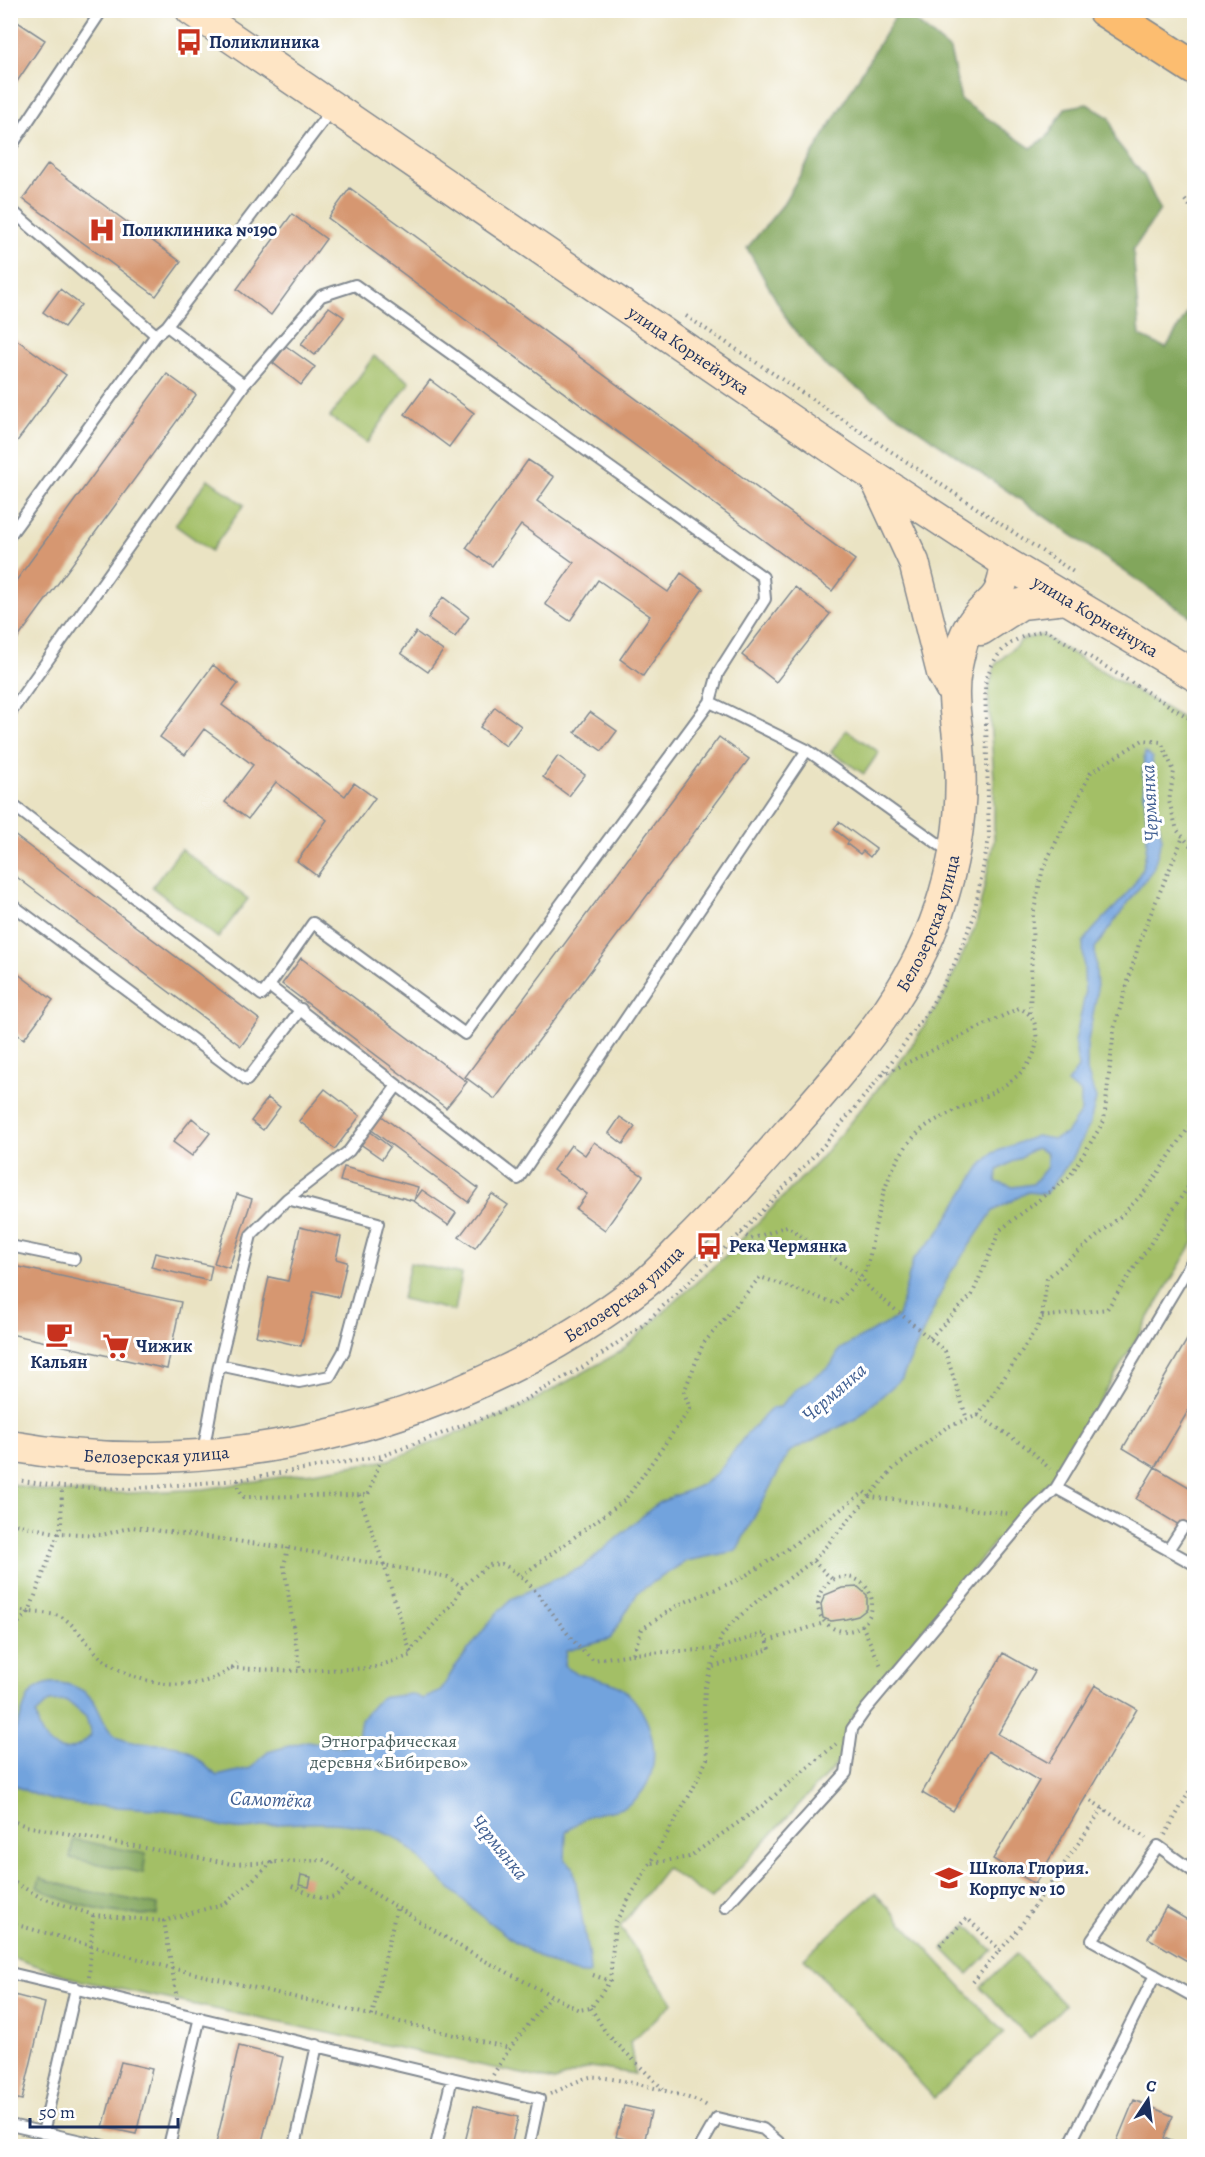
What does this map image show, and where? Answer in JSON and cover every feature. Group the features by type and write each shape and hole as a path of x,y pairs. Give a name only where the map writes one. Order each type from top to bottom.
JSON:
{"highway":[{"path":"1104,10 1194,68"}],"street":[{"name":"улица Корнейчука","path":"191,10 333,108 446,182 873,476 1006,563 1194,675"},
{"name":"Белозерская улица","path":"873,476 914,562 942,673 952,691"},
{"path":"914,562 921,544 935,532 963,534"},
{"name":"Белозерская улица","path":"10,1446 87,1456 203,1453 304,1440 358,1428 408,1413 489,1380 559,1343 645,1283 719,1210 840,1073 889,1010 916,962 938,913 953,855 960,796 960,759 952,691 968,627 997,598 1003,587 1006,563"},
{"path":"962,650 977,633 1021,604 1066,599"}],"lane":[{"path":"10,148 102,10"},
{"path":"10,535 156,335 167,326 333,108"},
{"path":"10,209 156,335"},
{"path":"10,713 244,385 321,296 355,285 763,578 765,599 718,673 710,702 465,1034 313,923 262,995 10,803"},
{"path":"167,326 244,385"},
{"path":"710,702 807,750 953,855"},
{"path":"269,986 396,1087 518,1179 807,750"},
{"path":"10,903 247,1080 301,1010"},
{"path":"203,1453 219,1365 251,1235 287,1199 349,1150 396,1087"},
{"path":"219,1365 299,1382 330,1376 344,1351 378,1223 287,1199"},
{"path":"10,1246 74,1259"},
{"path":"725,1907 846,1773 852,1729 866,1708 1028,1516 1059,1484 1194,1258"},
{"path":"1059,1484 1194,1564"},
{"path":"1168,1550 1184,1527"},
{"path":"1194,1872 1158,1846 1092,1940 1194,1997"},
{"path":"10,1973 539,2099 529,2146"},
{"path":"1069,2146 1155,1975"},
{"path":"43,2133 76,1988"},
{"path":"169,2146 200,2017"},
{"path":"295,2146 317,2045"},
{"path":"436,2146 452,2078"},
{"path":"701,2146 717,2118 764,2129 783,2146"},
{"path":"10,2125 104,2146"}],"path":[{"path":"1185,200 1194,211"},
{"path":"10,1479 62,1487 130,1489 238,1480 382,1456 512,1407 585,1366 643,1325 741,1233 824,1145 881,1076 928,1011 952,967 973,919 989,838 985,684 990,663 1010,644 1025,634 1046,630 1194,721"},
{"path":"521,1576 625,1500 690,1409 684,1392 703,1344 760,1277 837,1304 866,1270 879,1208 890,1171 920,1131 936,1120 985,1099 1010,1081 1031,1059 1037,1037 1030,1013 1033,915 1042,868 1090,772 1143,740 1161,742 1174,771 1169,801 1177,830 1194,850"},
{"path":"930,1338 972,1295 1000,1230 1070,1176 1104,1121 1114,1029 1141,937 1183,837"},
{"path":"881,1076 1019,1008 1030,1013"},
{"path":"10,1820 26,1826 157,1852 232,1864 326,1860 351,1879 474,1955 550,1997 579,2010 591,2008 610,1981 615,1923 692,1791 707,1759 704,1709 709,1668 716,1649 733,1622 756,1602 813,1561 894,1468 947,1427 978,1415 1036,1330 1042,1317 1047,1278 1121,1215 1147,1189 1194,1120"},
{"path":"1042,1317 1107,1310 1194,1179"},
{"path":"741,1233 751,1239 787,1226 860,1276 868,1287 945,1351 968,1419"},
{"path":"978,1415 1029,1449 1059,1484"},
{"path":"238,1480 238,1488 244,1497 368,1495 382,1456"},
{"path":"10,1631 29,1612 61,1526 62,1487"},
{"path":"632,1654 642,1629 678,1605 740,1579 785,1551 864,1492 871,1497 1028,1516"},
{"path":"231,1668 300,1671 372,1668 412,1655 359,1495"},
{"path":"10,1523 57,1533 102,1535 132,1527 288,1548 448,1577 462,1587"},
{"path":"288,1548 284,1566 300,1671"},
{"path":"813,1561 833,1580"},
{"path":"410,1651 453,1603 462,1587 488,1565 502,1564 526,1580 580,1650 593,1660 632,1654 716,1649 765,1633 770,1649 709,1668"},
{"path":"845,1577 856,1580 866,1587 871,1598 872,1610 862,1625 846,1632 834,1630 824,1623 819,1614 819,1594 833,1580 845,1577"},
{"path":"10,1609 64,1618 105,1661 142,1680 204,1683 237,1663"},
{"path":"768,1641 824,1623"},
{"path":"862,1625 883,1669"},
{"path":"651,1863 689,1857 762,1806 852,1729"},
{"path":"1086,1797 1158,1846 1194,1783"},
{"path":"972,1982 1017,1931 1103,1808"},
{"path":"10,1880 40,1898 93,1915 164,1921 226,1903 274,1861"},
{"path":"292,1886 326,1900 335,1898 351,1879"},
{"path":"372,2016 397,1906"},
{"path":"88,1991 93,1915"},
{"path":"940,1945 968,1917 1000,1950"},
{"path":"164,1921 180,2012"},
{"path":"10,1923 171,1968 510,2048"},
{"path":"592,1975 610,1981"},
{"path":"486,2086 510,2048 550,1997"},
{"path":"591,2008 606,2033 664,2090"},
{"path":"539,2099 592,2077 664,2090 704,2101 717,2118"}],"green space":[{"path":"899,10 950,50 961,100 1031,148 1048,136 1065,108 1087,104 1110,118 1116,141 1144,176 1160,210 1133,250 1140,336 1166,348 1194,302 1194,619 824,365 789,323 747,248 781,207"},
{"path":"374,356 410,382 367,443 330,417"},
{"path":"208,479 244,505 211,551 175,525"},
{"name":"Этнографическая деревня «Бибирево»","path":"1041,635 1194,725 1194,1241 1057,1474 1014,1519 854,1714 837,1764 711,1899 666,1868 620,1927 673,2003 630,2042 635,2074 591,2067 555,2081 82,1981 11,1957 11,1484 49,1492 130,1493 204,1489 389,1460 518,1409 620,1352 725,1256 820,1159 906,1054 943,997 976,925 994,841 994,778 988,692 995,665 1023,639"},
{"path":"846,730 879,752 864,774 831,752"},
{"path":"181,849 248,899 218,938 152,887"},
{"path":"410,1263 462,1274 455,1311 402,1299"},
{"path":"73,1839 146,1854 143,1873 70,1858"},
{"path":"40,1878 73,1888 158,1905 157,1915 110,1912 80,1905 37,1887"},
{"path":"875,1893 1004,2033 934,2098 804,1958"},
{"path":"967,1925 992,1950 968,1974 943,1949"},
{"path":"1016,1954 1065,2005 1030,2039 981,1987"}],"water":[{"path":"1145,752 1152,757 1155,805 1162,839 1153,869 1095,948 1097,993 1087,1046 1087,1071 1096,1099 1089,1126 1072,1159 1045,1194 1028,1192 993,1211 949,1275 902,1378 857,1418 789,1452 736,1551 686,1561 638,1592 610,1639 566,1651 564,1665 570,1670 616,1685 634,1700 643,1713 653,1744 650,1776 643,1790 632,1802 616,1810 586,1817 566,1832 565,1860 573,1867 590,1974 572,1972 552,1964 508,1937 431,1871 407,1846 383,1832 340,1823 280,1824 235,1829 174,1811 91,1806 50,1799 30,1793 11,1783 11,1737 28,1697 39,1687 53,1683 68,1684 88,1695 108,1729 117,1737 133,1742 177,1746 193,1755 217,1776 251,1768 268,1752 307,1741 343,1747 358,1739 361,1719 380,1698 411,1694 423,1699 440,1692 455,1667 496,1614 513,1598 584,1566 658,1503 699,1486 716,1475 745,1436 772,1408 780,1407 795,1390 831,1365 840,1349 898,1317 913,1260 937,1235 980,1167 993,1153 1036,1136 1053,1139 1066,1134 1081,1112 1081,1093 1067,1083 1078,1068 1075,1042 1085,995 1083,943 1132,888 1143,864 1147,833 1143,768","holes":["1036,1148 1047,1153 1047,1167 1033,1184 1013,1187 996,1182 998,1170","67,1701 86,1717 91,1735 82,1744 64,1750 56,1748 43,1736 36,1714 49,1702"]}],"building":[{"path":"10,17 45,40 10,92"},
{"name":"Поликлиника №190","path":"48,164 181,262 156,296 23,199"},
{"path":"350,188 855,560 832,591 328,218"},
{"path":"292,214 326,239 271,315 237,289"},
{"path":"60,289 81,305 64,327 43,312"},
{"path":"329,307 344,317 315,355 301,344"},
{"path":"10,335 66,375 10,451"},
{"path":"286,346 315,367 301,385 273,363"},
{"path":"167,374 196,395 10,649 10,589"},
{"path":"430,380 474,413 449,447 405,414"},
{"path":"528,460 554,477 537,501 668,592 681,573 703,589 643,676 620,659 650,616 598,580 570,621 545,604 574,563 521,525 492,566 466,548"},
{"path":"795,587 830,614 776,682 742,655"},
{"path":"443,597 469,617 455,637 428,618"},
{"path":"416,632 443,651 428,672 401,653"},
{"path":"213,665 238,684 222,705 345,796 354,783 375,798 317,876 297,861 327,820 276,782 248,819 225,802 253,765 204,729 185,755 160,737"},
{"path":"495,707 521,726 506,746 480,727"},
{"path":"590,712 617,731 602,751 575,732"},
{"path":"719,737 749,759 495,1099 465,1077"},
{"path":"558,756 585,775 569,796 543,777"},
{"path":"839,822 876,849 870,857 863,851 860,854 847,844 849,841 834,829"},
{"path":"10,832 260,1020 241,1046 10,872"},
{"path":"301,958 467,1082 446,1108 282,984"},
{"path":"10,968 53,1000 24,1039 10,1029"},
{"path":"325,1089 360,1116 335,1149 299,1121"},
{"path":"268,1098 280,1107 263,1130 251,1121"},
{"path":"379,1114 478,1188 468,1202 369,1128"},
{"path":"620,1117 635,1127 623,1144 609,1133"},
{"path":"192,1118 210,1133 192,1156 173,1142"},
{"path":"368,1130 390,1147 382,1159 359,1143"},
{"path":"594,1142 643,1176 605,1230 576,1209 587,1194 553,1170 571,1145 585,1155"},
{"path":"344,1167 418,1187 414,1201 340,1181"},
{"path":"422,1190 456,1213 448,1225 414,1201"},
{"path":"237,1194 252,1199 229,1268 214,1263"},
{"path":"492,1194 508,1205 475,1248 459,1237"},
{"path":"300,1227 341,1237 336,1259 347,1262 339,1297 314,1291 301,1346 256,1336 269,1277 288,1281"},
{"path":"155,1253 212,1266 209,1281 151,1267"},
{"path":"10,1265 181,1302 167,1369 10,1334"},
{"path":"1194,1328 1194,1401 1155,1467 1123,1448"},
{"path":"1155,1467 1194,1490 1194,1534 1136,1499"},
{"path":"858,1587 867,1595 867,1609 858,1616 846,1619 831,1621 823,1618 821,1604 825,1595 842,1588"},
{"path":"1003,1653 1035,1671 998,1734 1049,1763 1095,1685 1137,1709 1035,1884 993,1859 1039,1781 988,1751 953,1811 922,1793"},
{"path":"301,1875 311,1877 309,1887 299,1885"},
{"path":"1166,1907 1194,1924 1194,1965 1148,1938"},
{"path":"10,1994 45,2003 22,2100 10,2097"},
{"path":"239,2046 283,2057 261,2146 216,2144"},
{"path":"121,2062 152,2069 136,2134 103,2127"},
{"path":"1134,2100 1173,2116 1164,2138 1174,2142 1173,2146 1115,2146"},
{"path":"474,2106 518,2117 511,2146 464,2146"},
{"path":"624,2106 651,2112 644,2143 616,2137"}],"place":[{"name":"Поликлиника","path":"189,42"},
{"name":"Поликлиника №190","path":"102,230"},
{"name":"Река Чермянка","path":"709,1246"},
{"name":"Кальян","path":"59,1334"},
{"name":"Чижик","path":"116,1346"},
{"name":"Школа Глория. Корпус № 10","path":"949,1878"}],"water label":[{"name":"Чермянка","path":"1149,803"},
{"name":"Чермянка","path":"834,1392"},
{"name":"Самотёка","path":"271,1799"},
{"name":"Чермянка","path":"500,1847"}]}
